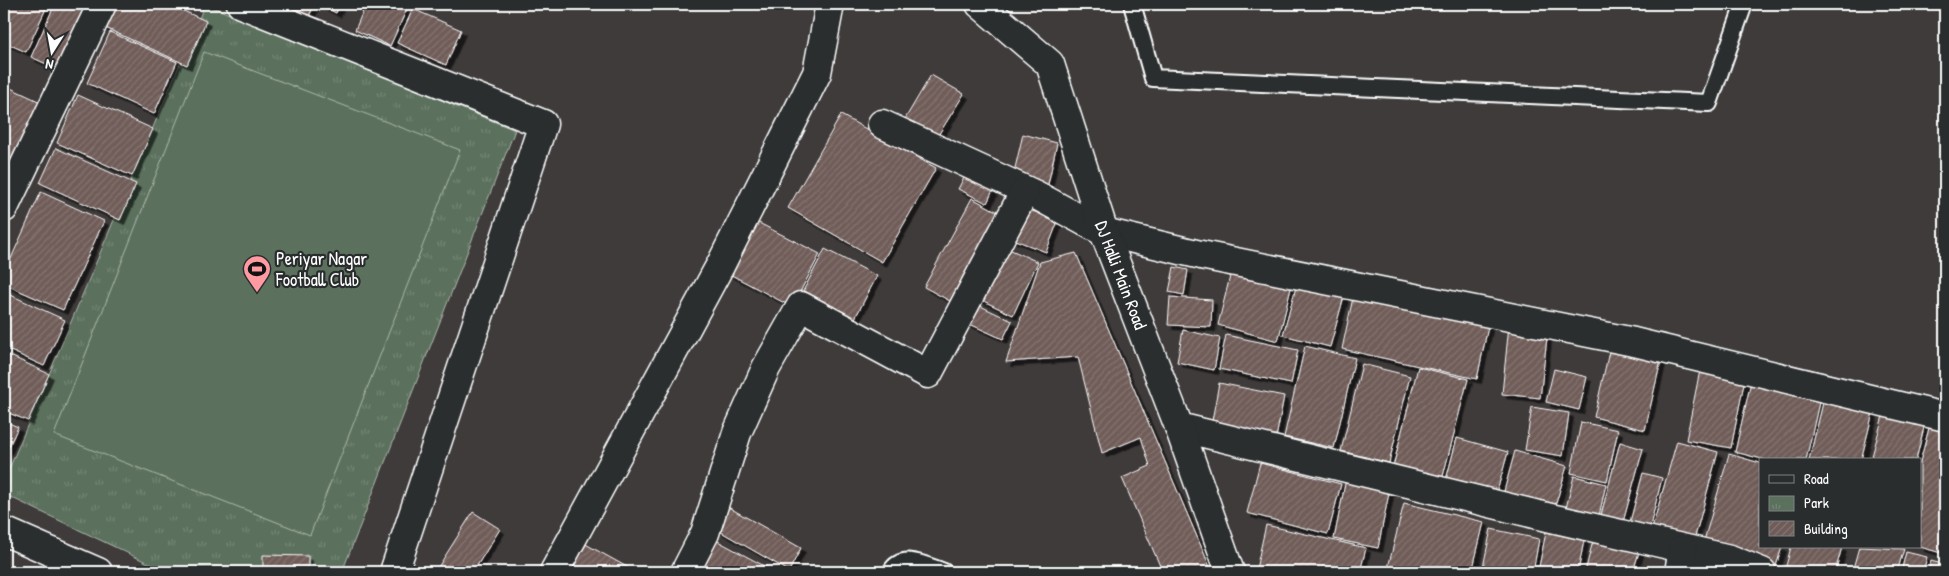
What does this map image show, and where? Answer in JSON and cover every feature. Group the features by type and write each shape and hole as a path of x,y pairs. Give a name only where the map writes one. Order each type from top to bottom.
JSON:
{"street":[{"path":"4,208 102,4"},
{"path":"241,4 543,124 394,572"},
{"path":"554,572 721,264 817,73 830,4"},
{"name":"DJ Halli Main Road","path":"980,4 1050,64 1104,232 1179,427 1230,572"},
{"path":"882,124 1025,190 1104,232 1201,255 1634,342 1945,417"},
{"path":"685,572 706,533 737,433 766,368 801,306 928,374 1025,190"},
{"path":"1179,427 1681,560 1730,559 1762,572"},
{"path":"4,530 98,572"}],"lane":[{"path":"1132,4 1152,78 1709,103 1744,4"},
{"path":"890,572 894,566 910,561 944,572"}],"green space":[{"name":"Periyar Nagar Football Club","path":"205,4 515,130 342,572 167,572 4,494 4,481"},
{"name":"Periyar Nagar Football Club","path":"204,52 460,150 310,535 54,435"}],"building":[{"path":"11,4 48,4 26,52 4,42 4,20"},
{"path":"55,4 100,4 69,74 31,57"},
{"path":"109,4 168,4 206,21 187,65 99,25"},
{"path":"270,4 315,4 307,20"},
{"path":"319,4 340,4 336,13"},
{"path":"366,4 396,4 407,9 390,46 355,30"},
{"path":"413,9 461,30 446,65 397,43"},
{"path":"110,32 177,62 154,114 87,83"},
{"path":"931,75 964,94 937,137 905,119"},
{"path":"4,85 47,105 14,176 4,171"},
{"path":"78,95 153,129 132,176 57,143"},
{"path":"841,115 936,168 882,262 788,208"},
{"path":"1023,134 1057,143 1047,189 1012,181"},
{"path":"56,148 136,184 120,220 40,183"},
{"path":"969,168 997,182 987,203 958,189"},
{"path":"41,192 104,221 63,310 4,284 4,274"},
{"path":"972,198 998,212 950,301 924,287"},
{"path":"1022,207 1058,221 1046,252 1010,238"},
{"path":"749,218 820,254 792,307 722,270"},
{"path":"1000,245 1038,262 1013,315 975,297"},
{"path":"825,249 877,276 852,324 800,297"},
{"path":"1076,253 1212,572 1146,572 1160,566 1122,478 1150,466 1141,437 1102,453 1078,357 1006,362 1040,262"},
{"path":"1233,264 1293,280 1278,341 1218,325"},
{"path":"1174,267 1188,270 1184,295 1169,292"},
{"path":"1299,276 1346,289 1330,347 1283,335"},
{"path":"1355,288 1490,317 1477,379 1342,349"},
{"path":"4,292 65,320 44,366 4,348"},
{"path":"1170,297 1212,300 1211,327 1168,325"},
{"path":"972,302 1012,321 1003,339 963,321"},
{"path":"1509,325 1548,329 1540,398 1502,394"},
{"path":"1183,330 1220,338 1214,370 1177,362"},
{"path":"1226,335 1298,350 1291,384 1219,369"},
{"path":"1611,343 1662,356 1645,430 1594,417"},
{"path":"1305,346 1355,358 1334,448 1284,437"},
{"path":"4,353 49,374 28,421 4,411"},
{"path":"1362,364 1410,376 1389,463 1341,451"},
{"path":"1418,367 1468,379 1442,480 1393,467"},
{"path":"1554,369 1587,377 1579,410 1546,402"},
{"path":"1700,370 1745,378 1731,448 1686,440"},
{"path":"1753,373 1822,389 1806,458 1759,458 1735,452"},
{"path":"1219,383 1284,396 1276,438 1211,426"},
{"path":"1825,395 1874,408 1862,458 1809,458"},
{"path":"1532,407 1569,413 1563,456 1525,450"},
{"path":"1884,412 1925,423 1916,458 1872,458"},
{"path":"1932,417 1945,420 1945,554 1922,548 1921,458"},
{"path":"4,421 18,427 4,457"},
{"path":"1581,422 1618,430 1607,481 1571,473"},
{"path":"1457,438 1508,452 1496,495 1446,480"},
{"path":"1677,441 1718,452 1693,544 1651,532"},
{"path":"1620,442 1643,449 1623,522 1601,515"},
{"path":"1515,451 1567,466 1554,510 1503,495"},
{"path":"1729,454 1759,463 1759,548 1782,548 1776,566 1703,544"},
{"path":"1260,463 1341,484 1328,534 1247,513"},
{"path":"1643,473 1662,478 1650,526 1630,522"},
{"path":"1574,476 1606,484 1598,520 1565,512"},
{"path":"1346,479 1390,488 1378,548 1334,539"},
{"path":"1404,503 1484,522 1472,572 1387,572"},
{"path":"728,507 801,548 789,571 716,529"},
{"path":"473,512 500,529 473,572 435,572"},
{"path":"1266,525 1366,548 1360,572 1268,572 1256,569"},
{"path":"1491,529 1539,539 1533,572 1482,572"},
{"path":"1546,532 1584,540 1578,572 1538,572"},
{"path":"1595,533 1641,545 1633,572 1585,572"},
{"path":"714,539 770,569 768,572 709,572 698,567"},
{"path":"580,541 636,572 583,572 567,564"},
{"path":"1791,548 1842,548 1835,572 1809,572 1786,566"},
{"path":"1859,548 1904,549 1897,572 1852,572"},
{"path":"1906,552 1927,557 1923,572 1901,572"},
{"path":"263,555 308,556 308,572 263,572"},
{"path":"1688,558 1747,572 1685,572"},
{"path":"1931,561 1945,565 1945,572 1928,572"},
{"path":"5,566 28,572 4,572"}],"place":[{"name":"Periyar Nagar Football Club","path":"257,293"}]}
